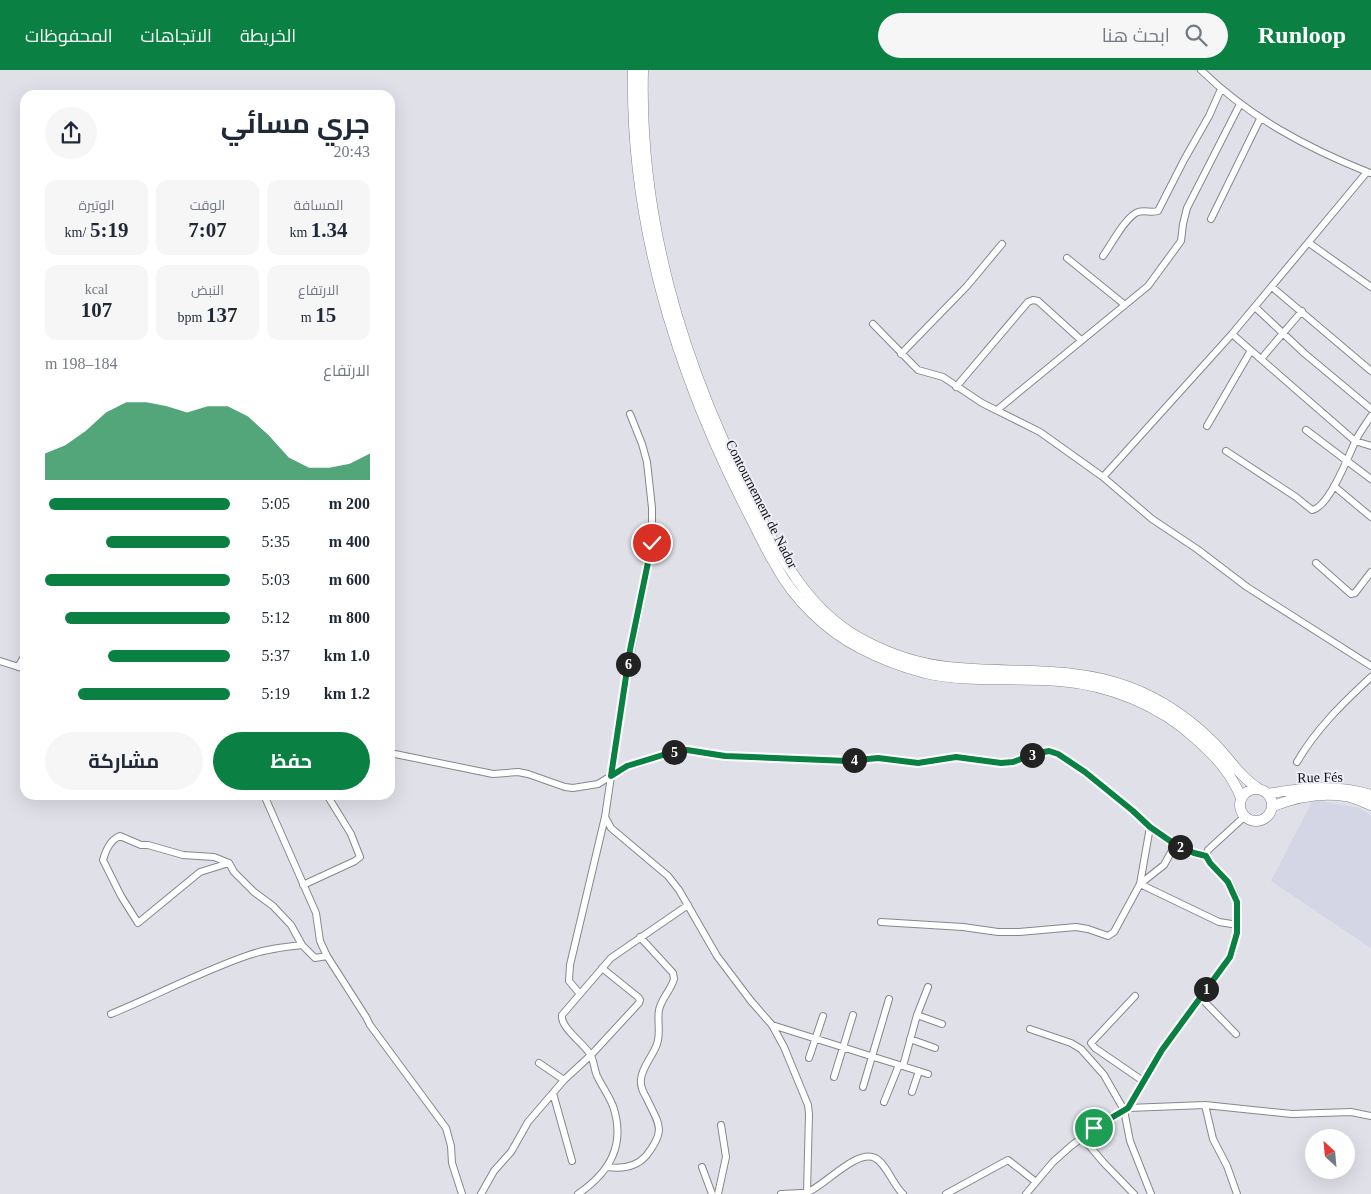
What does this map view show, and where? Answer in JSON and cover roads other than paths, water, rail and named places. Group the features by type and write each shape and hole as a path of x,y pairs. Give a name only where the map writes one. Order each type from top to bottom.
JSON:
{"highway":[{"name":"Contournement de Nador","path":"633,70 637,156 646,221 659,286 677,349 700,410 725,467 777,568 799,599 826,625 857,646 891,663 927,673 969,678 1059,681 1088,685 1115,692 1141,702 1189,732 1210,751 1233,780 1241,798"},
{"name":"Contournement de Nador","path":"643,70 643,122 654,220 668,284 686,346 708,407 732,462 786,565 804,591 845,629 867,642 900,657 947,667 1089,676 1118,683 1145,694 1171,708 1195,725 1216,745 1242,777 1263,792"},
{"name":"Rue Fés","path":"1263,792 1332,788 1371,795"},
{"path":"1252,790 1263,792 1272,800 1270,814 1258,822 1250,821 1240,812 1241,798 1245,793 1252,790"},
{"name":"Rue Fés","path":"1272,806 1292,798 1314,795 1346,796 1371,805"}],"street":[{"path":"1103,477 1232,334 1369,173 1301,143 1260,119 1221,89 1201,70"},
{"path":"1103,256 1131,215 1144,211 1152,213 1158,211 1209,116 1221,89"},
{"path":"997,410 1148,286 1181,241 1183,224 1188,208 1240,104"},
{"path":"1211,219 1260,119"},
{"path":"1309,243 1371,287"},
{"path":"901,354 968,286 1002,244"},
{"path":"1067,258 1125,306"},
{"path":"1272,287 1371,372"},
{"path":"956,387 1028,302 1033,300 1038,301 1081,340"},
{"path":"1255,307 1304,353 1371,409"},
{"path":"1261,359 1302,311"},
{"path":"873,324 918,370 923,373 938,375 997,410 1040,432 1103,477 1152,519 1197,549 1247,588 1371,666"},
{"path":"1232,334 1250,352 1261,359 1355,441 1371,446"},
{"path":"1207,426 1250,352"},
{"path":"580,994 570,982 570,965 605,817 630,650 652,543 652,508 647,462 630,414"},
{"path":"1226,451 1296,497 1312,510 1320,506 1334,486 1348,461 1355,441 1371,416"},
{"path":"1306,430 1371,479"},
{"path":"1334,486 1371,517"},
{"path":"1316,563 1351,594 1355,593 1371,572"},
{"path":"0,661 18,666 20,663"},
{"path":"1297,762 1306,745 1326,721 1371,677"},
{"path":"395,754 493,774 518,772 565,787 579,787 598,784 627,766 666,754 687,750 725,756 848,761 878,758 918,763 956,757 1001,763 1013,762 1034,754 1049,751 1058,754 1085,772 1150,827 1176,845 1194,853 1207,853 1244,817"},
{"path":"266,800 316,913 320,941 327,956 370,1025 446,1128 451,1146 452,1163 462,1194"},
{"path":"303,885 360,857 352,834 330,800"},
{"path":"605,817 611,828 633,845 675,884 717,956 772,1025 784,1047 808,1105 811,1192"},
{"path":"881,922 963,927 998,932 1076,927 1108,936 1114,932 1140,884 1150,827"},
{"path":"229,863 200,872 138,923 121,896 103,860 114,838 120,836 141,845 148,845 183,855 214,857 229,863 234,872 260,897 273,906 291,925 302,945 315,958 327,956"},
{"path":"1140,884 1164,865 1176,845"},
{"path":"1026,1194 1053,1162 1082,1138 1126,1109 1162,1050 1230,957 1238,925 1237,902 1232,887 1210,863 1207,853"},
{"path":"1140,884 1218,922 1238,925"},
{"path":"578,1194 602,1174 607,1167 614,1156 618,1138 613,1107 597,1074 591,1055 561,1020 562,1015 612,958 688,904"},
{"path":"607,1167 622,1168 643,1160 658,1140 660,1133 660,1126 642,1090 640,1081 658,1043 659,1008 672,985 674,976 673,972 640,937"},
{"path":"111,1014 249,955 276,948 302,945"},
{"path":"481,1194 494,1171 511,1152 528,1122 564,1080 591,1055 640,1001 638,997 602,968"},
{"path":"884,1102 901,1065 928,987"},
{"path":"1134,996 1091,1043 1095,1048 1143,1081"},
{"path":"1200,997 1236,1034"},
{"path":"863,1086 889,999"},
{"path":"834,1077 853,1015"},
{"path":"917,1015 942,1024"},
{"path":"809,1058 823,1016"},
{"path":"772,1025 928,1074"},
{"path":"1030,1029 1065,1040 1081,1050 1104,1075 1126,1109 1130,1141 1151,1194"},
{"path":"910,1039 934,1048"},
{"path":"539,1063 564,1080"},
{"path":"912,1092 920,1071"},
{"path":"553,1093 572,1161"},
{"path":"1126,1109 1205,1105 1292,1114 1351,1112 1371,1116"},
{"path":"1205,1105 1213,1139 1227,1166 1237,1194"},
{"path":"718,1194 726,1157 720,1125"},
{"path":"1082,1138 1130,1193"},
{"path":"781,1194 811,1192 855,1160 863,1157 877,1159 904,1194"},
{"path":"946,1194 1008,1160 1036,1182"},
{"path":"702,1167 712,1194"}]}
